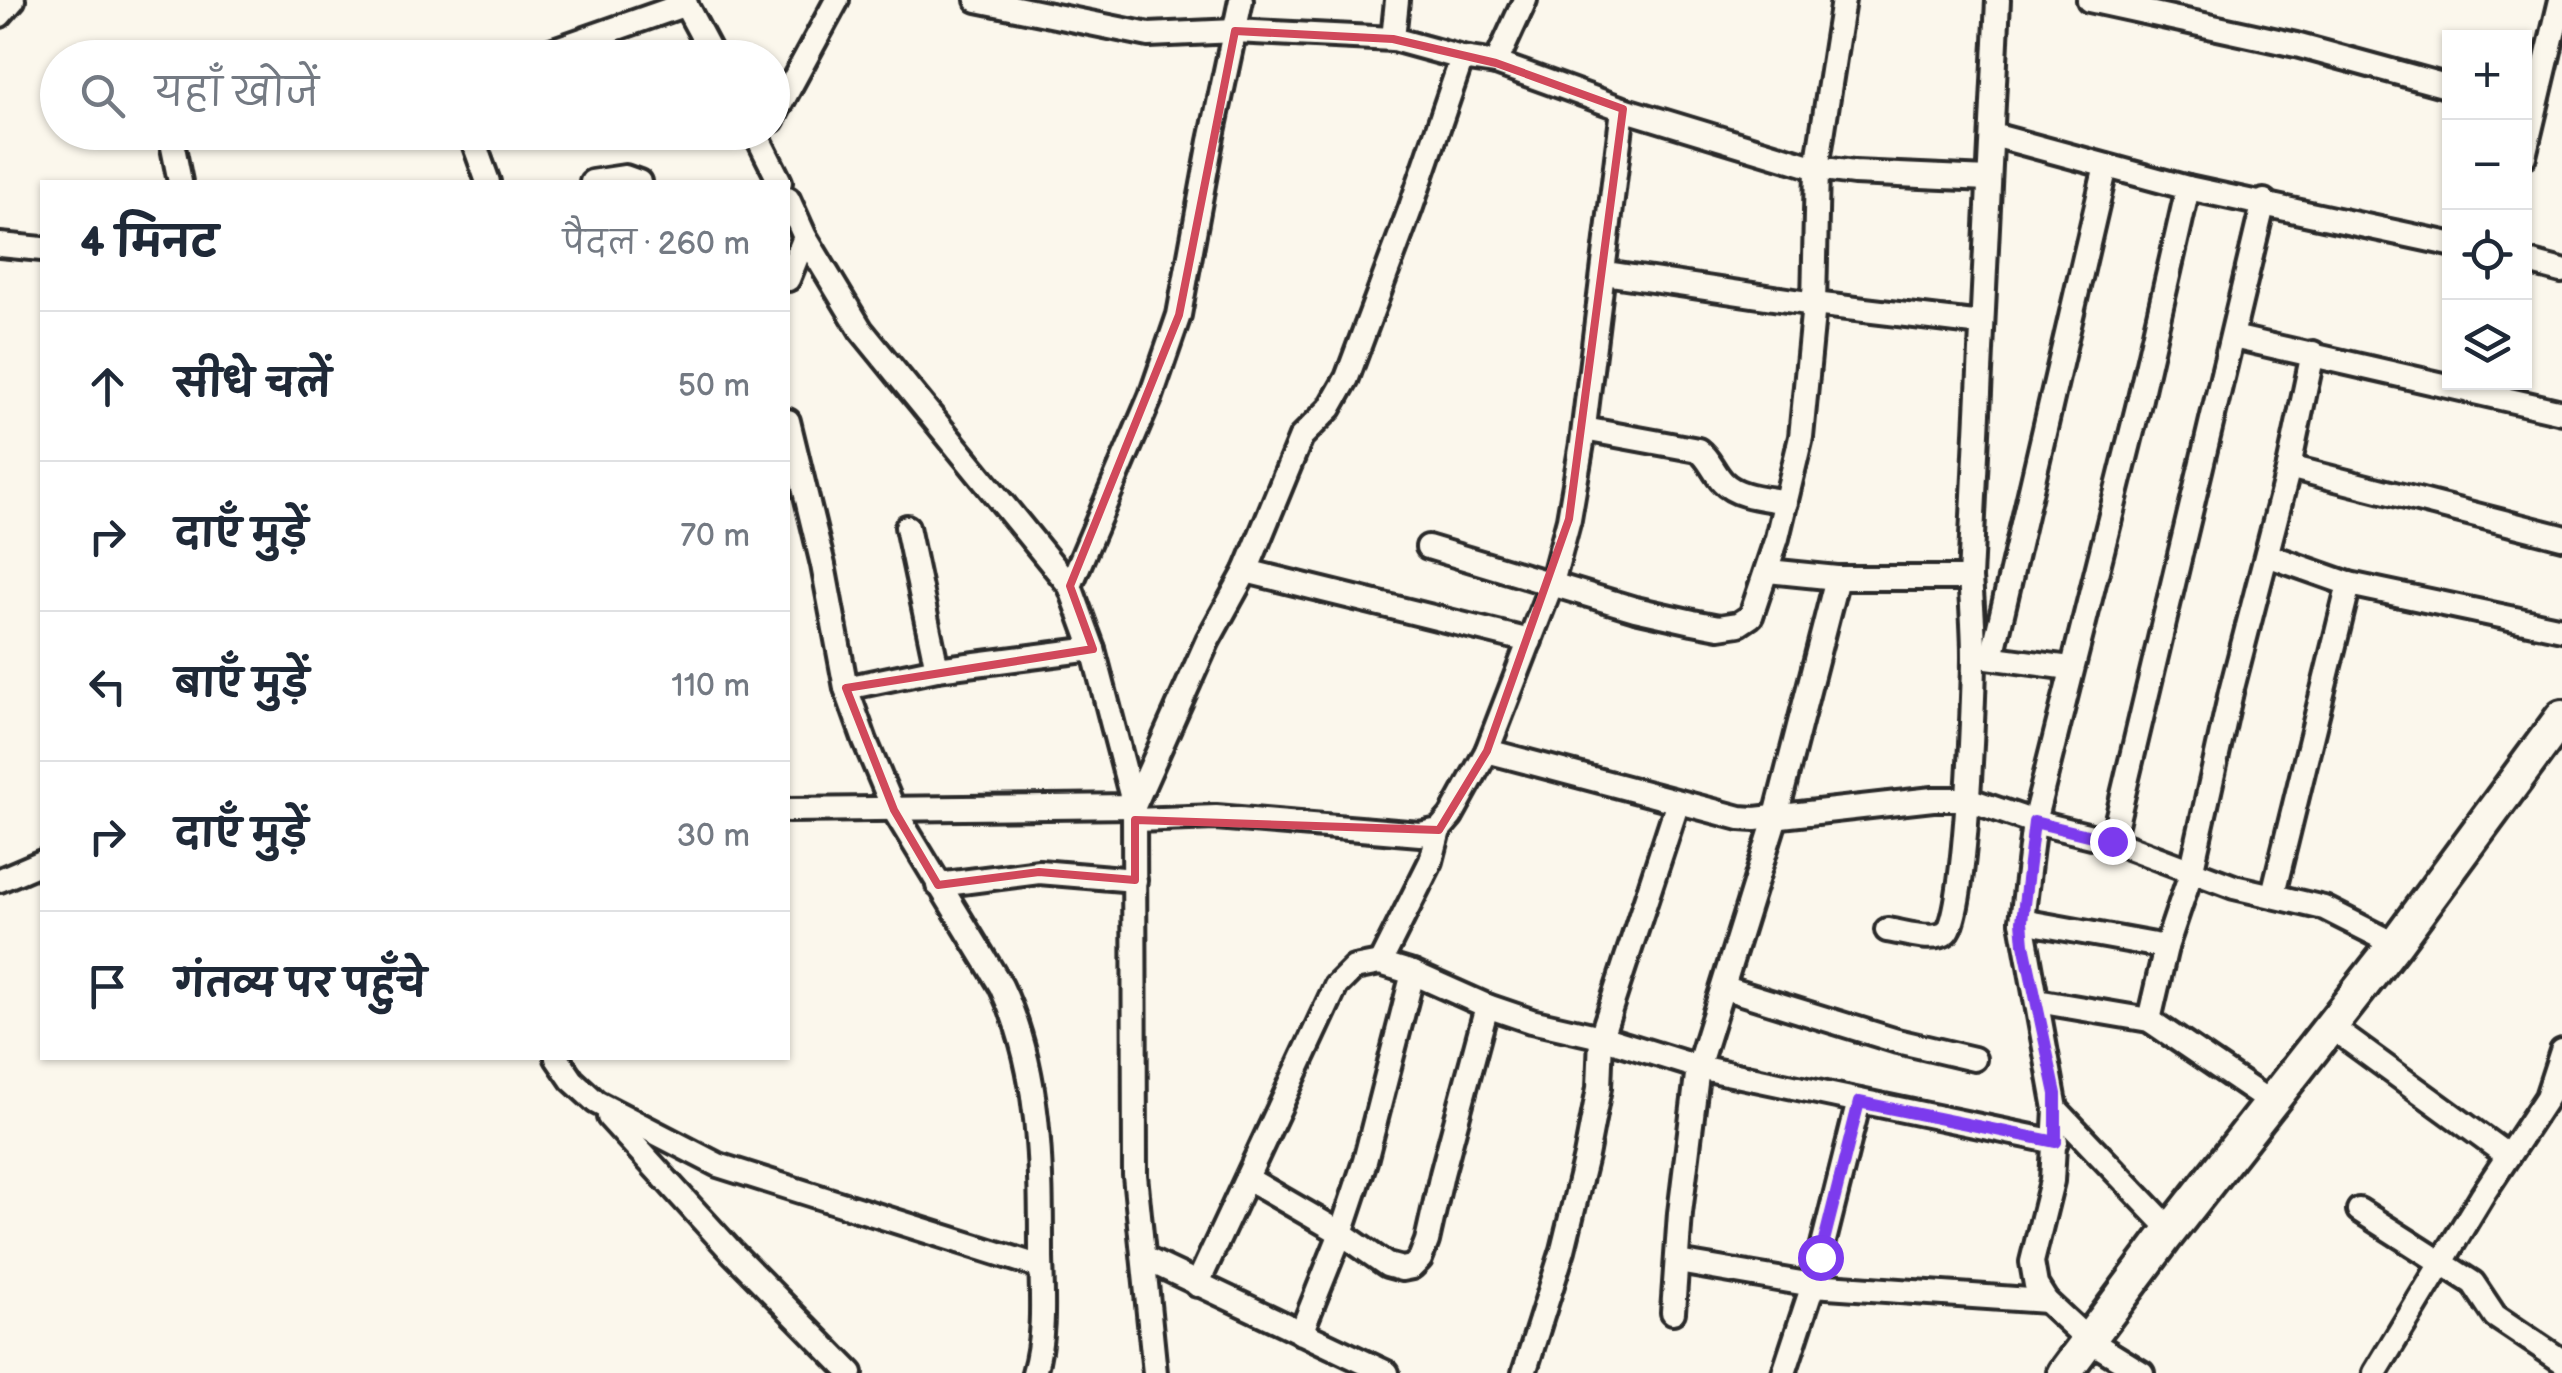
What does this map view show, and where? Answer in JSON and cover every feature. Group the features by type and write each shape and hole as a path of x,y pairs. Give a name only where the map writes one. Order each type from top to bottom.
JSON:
{"street":[{"path":"0,16 13,0"},
{"path":"790,87 837,0"},
{"path":"977,0 1070,10 1149,34 1235,31 1393,39 1496,63 1623,108 1818,168 1988,179"},
{"path":"1070,586 1151,396 1179,315 1210,141 1241,0"},
{"path":"1393,39 1397,0"},
{"path":"1496,63 1524,0"},
{"path":"1428,547 1635,609 1720,628 1739,624 1751,616 1768,571 1800,437 1814,304 1818,168 1843,0"},
{"path":"1983,656 1970,578 1998,0"},
{"path":"2089,0 2296,45 2442,85"},
{"path":"2532,100 2562,0"},
{"path":"580,40 684,2 704,40"},
{"path":"1134,813 1208,640 1246,572 1302,437 1330,408 1347,378 1412,207 1462,58"},
{"path":"1380,964 1432,862 1439,830 1487,751 1552,583 1569,518 1584,429 1623,108"},
{"path":"1993,135 2188,188 2442,242"},
{"path":"174,150 180,180"},
{"path":"476,150 487,180"},
{"path":"766,150 779,180"},
{"path":"1887,930 1935,937 1946,932 1954,921 1983,656 2106,166"},
{"path":"605,180 634,180"},
{"path":"2142,1373 2088,1339 2046,1301 2036,1285 2032,1262 2052,1181 2056,1109 2022,921 2034,822 2139,403 2188,188"},
{"path":"2112,841 2264,202"},
{"path":"790,203 805,237 862,330 1070,586 1094,650 1134,813 1135,1175 1155,1373"},
{"path":"790,275 805,237"},
{"path":"0,246 40,248"},
{"path":"2532,263 2562,271"},
{"path":"1605,273 1982,324"},
{"path":"2233,337 2562,412"},
{"path":"2149,1020 2166,947 2191,873 2231,692 2290,467 2312,353"},
{"path":"1584,429 1698,450 1708,457 1726,486 1786,502"},
{"path":"791,453 823,565 846,688 894,810 1001,986 1024,1048 1041,1179 1039,1351 1034,1373"},
{"path":"2290,467 2562,538"},
{"path":"906,527 936,669"},
{"path":"2267,555 2349,584 2562,629"},
{"path":"1768,571 1837,578 1970,578"},
{"path":"1246,572 1530,641"},
{"path":"1673,1312 1698,1067 1776,816 1837,578"},
{"path":"2273,894 2349,584"},
{"path":"846,688 936,669 1094,650"},
{"path":"1983,656 2070,668"},
{"path":"2064,1373 2170,1230 2396,944 2562,717"},
{"path":"1487,751 1740,818 1967,799 2034,822 2112,841 2191,873 2324,908 2396,944"},
{"path":"1524,1373 1563,1250 1586,1156 1600,1088 1601,1037 1678,802"},
{"path":"790,810 1134,813 1420,834 1439,830"},
{"path":"0,880 40,863"},
{"path":"938,884 1039,872 1135,880"},
{"path":"2022,921 2166,947"},
{"path":"1198,1285 1336,986 1354,968 1380,964 1412,972 1530,1021 1601,1037 1698,1067 2056,1142"},
{"path":"1301,1334 1342,1233 1365,1162 1412,972"},
{"path":"1725,988 1974,1059"},
{"path":"2037,1001 2149,1020 2271,1103"},
{"path":"1248,1180 1342,1233 1387,1265 1412,1267 1427,1241 1487,1006"},
{"path":"2331,1027 2508,1156"},
{"path":"2374,1373 2508,1156 2554,1100 2562,1050"},
{"path":"574,1069 596,1102 730,1251 850,1373"},
{"path":"596,1102 718,1165 1041,1267"},
{"path":"1784,1373 1812,1285 1859,1102"},
{"path":"2056,1109 2170,1230"},
{"path":"2359,1210 2474,1283 2496,1316 2562,1362 2559,1373"},
{"path":"1144,1258 1387,1373"},
{"path":"1678,1262 1812,1285 2046,1301"}],"highlighted area":[{"path":"1235,31 1393,39 1496,63 1623,109 1569,519 1487,751 1439,830 1135,820 1135,880 1039,872 938,885 894,810 846,688 1093,649 1070,586 1179,315"}],"route":[{"path":"1820,1257 1859,1102 2056,1142 2056,1094 2022,921 2034,822 2112,841"}]}
